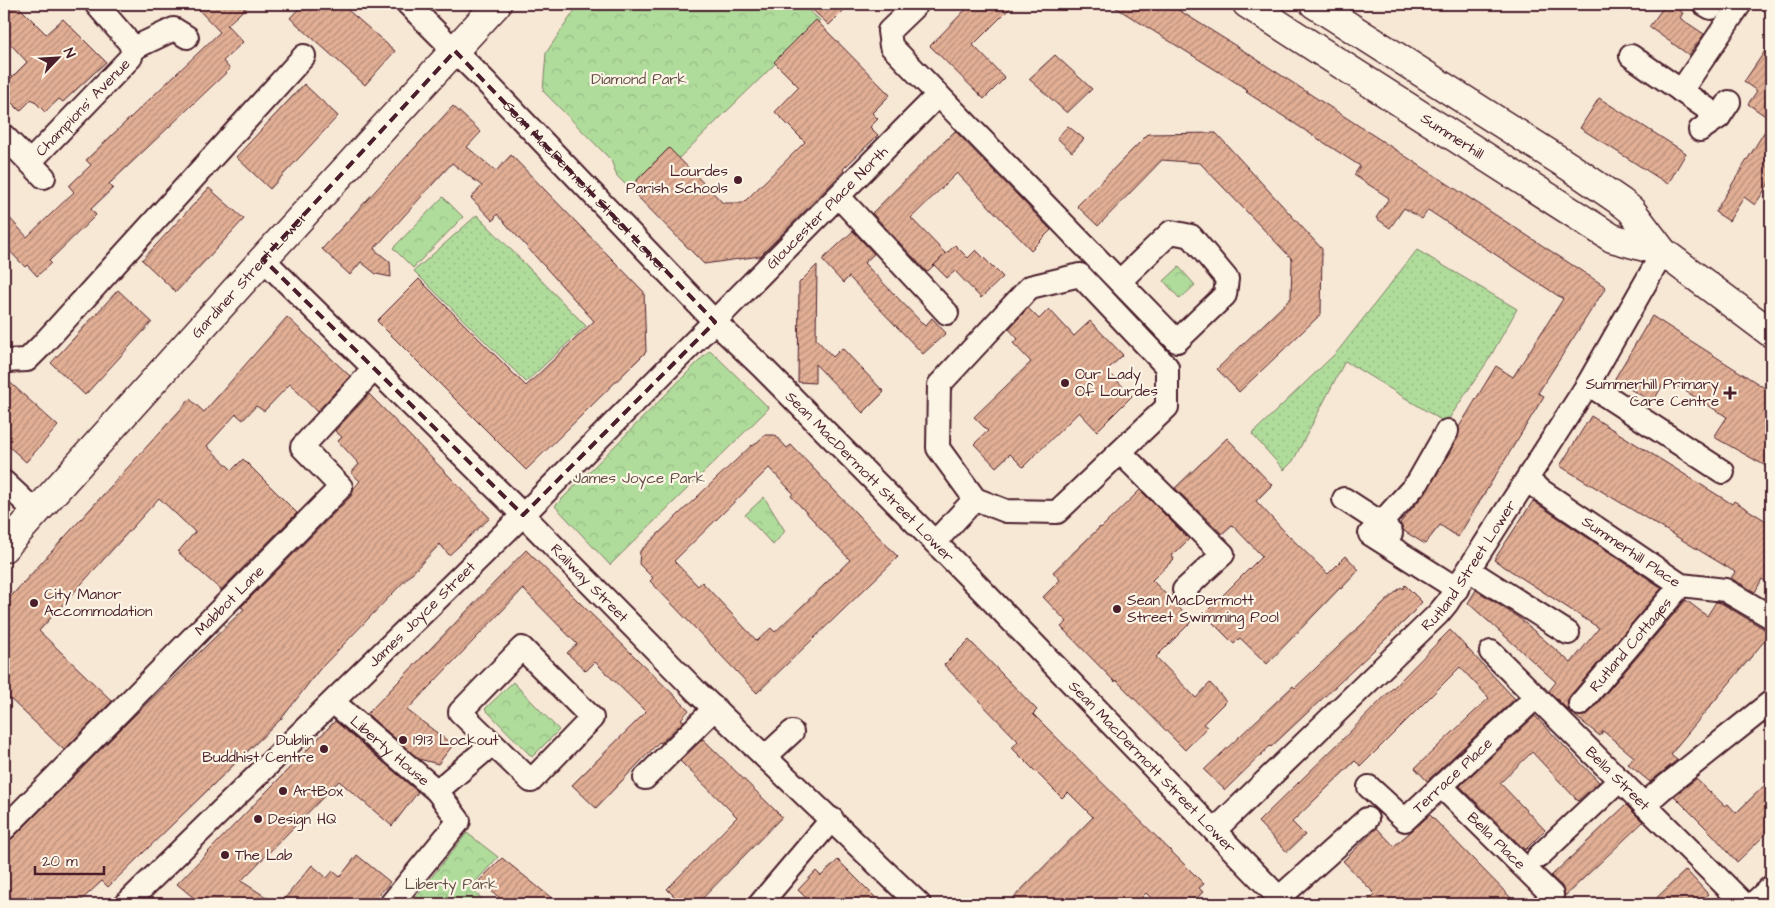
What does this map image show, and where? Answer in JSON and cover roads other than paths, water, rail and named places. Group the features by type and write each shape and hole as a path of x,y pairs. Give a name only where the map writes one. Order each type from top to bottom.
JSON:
{"main road":[{"name":"Gardiner Street Lower","path":"4,548 497,4"},
{"name":"Summerhill","path":"1247,4 1612,238 1663,252"},
{"name":"Summerhill","path":"1314,4 1570,167 1621,202 1631,210 1663,252 1771,333"}],"street":[{"name":"Champions' Avenue","path":"4,136 37,170 131,57 132,49 129,42 96,4"},
{"name":"Sean MacDermott Street Lower","path":"408,4 491,87 715,322 935,542 1282,901"},
{"path":"917,4 889,31 891,46 1177,341 1225,295 1227,279 1191,236 1171,232 1120,281"},
{"path":"1681,91 1740,4"},
{"name":"Champions' Avenue","path":"132,49 174,29 187,37"},
{"path":"4,361 26,360 42,345 304,56"},
{"path":"1631,56 1681,91 1724,109 1700,130"},
{"name":"Gloucester Place North","path":"715,322 938,95"},
{"path":"839,197 947,313"},
{"name":"Rutland Street Lower","path":"1215,830 1438,614 1463,580 1588,384 1663,252"},
{"name":"Railway Street","path":"264,260 523,515 715,708 919,904"},
{"path":"1080,275 1167,367 1167,407 1057,512 1006,511 975,499 938,448 939,385 1030,287 1080,275"},
{"name":"James Joyce Street","path":"138,901 334,702 715,322"},
{"name":"Mabbot Lane","path":"4,829 341,488 302,447 375,368"},
{"path":"1588,384 1723,472"},
{"path":"1375,529 1418,482 1447,431"},
{"path":"1120,452 1223,554 1184,590"},
{"name":"Summerhill Place","path":"1527,481 1681,584 1725,590 1771,617"},
{"path":"4,482 36,512"},
{"path":"935,542 975,499"},
{"path":"1344,500 1398,552 1463,580 1568,632"},
{"name":"Rutland Cottages","path":"1580,704 1681,584"},
{"path":"522,648 592,718 530,781 492,744 460,712 522,648"},
{"name":"Bella Street","path":"1491,652 1744,904"},
{"name":"Terrace Place","path":"1369,787 1405,820 1536,697"},
{"name":"Liberty House","path":"334,702 437,791 492,744"},
{"path":"1644,805 1771,702"},
{"path":"645,778 715,708"},
{"path":"765,757 792,732"},
{"path":"1538,857 1620,780"},
{"name":"Bella Place","path":"1441,786 1552,895"},
{"path":"391,904 459,822 437,791"},
{"path":"1282,901 1367,819"},
{"path":"760,904 832,820"},
{"path":"1753,904 1771,887"}],"place":[{"name":"Lourdes Parish Schools","path":"738,180"},
{"name":"Our Lady Of Lourdes","path":"1065,383"},
{"name":"Summerhill Primary Care Centre","path":"1730,393"},
{"name":"City Manor Accommodation","path":"34,603"},
{"name":"Sean MacDermott Street Swimming Pool","path":"1117,609"},
{"name":"1913 Lockout","path":"403,740"},
{"name":"Dublin Buddhist Centre","path":"324,749"},
{"name":"ArtBox","path":"283,791"},
{"name":"Design HQ","path":"258,819"},
{"name":"The Lab","path":"225,855"}],"park label":[{"name":"Diamond Park","path":"639,79"},
{"name":"James Joyce Park","path":"639,478"},
{"name":"Liberty Park","path":"451,884"}]}
